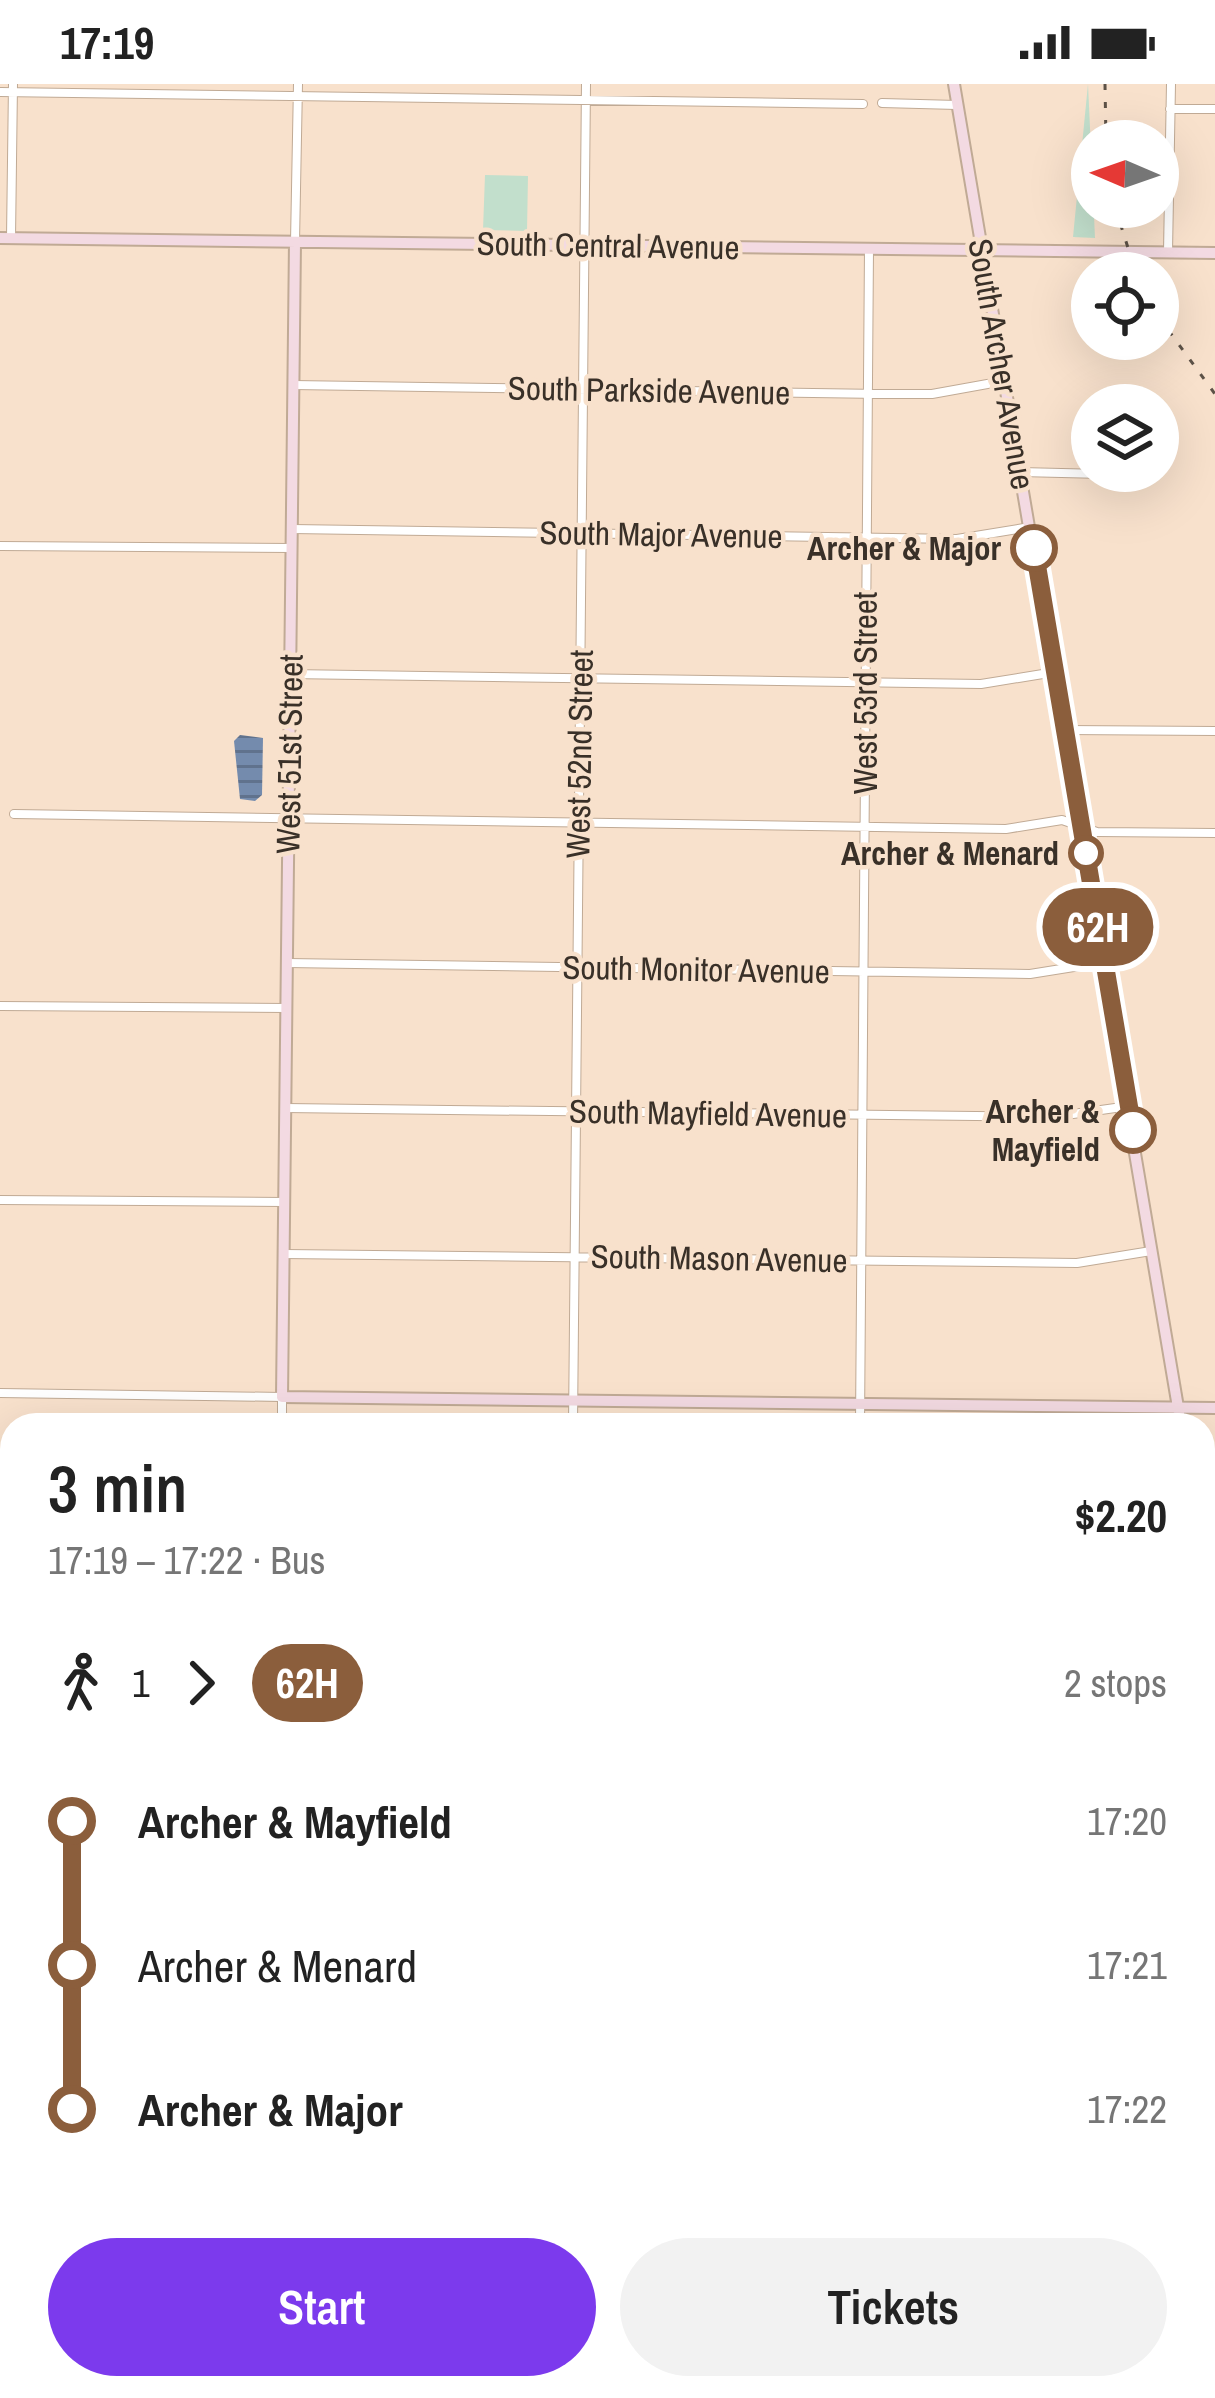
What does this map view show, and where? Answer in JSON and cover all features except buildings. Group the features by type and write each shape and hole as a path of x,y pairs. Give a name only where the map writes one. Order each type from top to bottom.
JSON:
{"main road":[{"name":"South Archer Avenue","path":"954,84 1179,1413"},
{"name":"South Central Avenue","path":"6,238 1168,252"},
{"name":"West 51st Street","path":"282,1397 295,242"},
{"name":"South Central Avenue","path":"1179,252 1215,253"},
{"path":"282,1397 1215,1408"}],"street":[{"name":"West 51st Street","path":"295,242 298,84"},
{"name":"West 52nd Street","path":"573,1413 586,84"},
{"path":"1168,252 1171,84"},
{"path":"6,238 13,88"},
{"path":"0,92 13,88 863,104"},
{"path":"882,103 957,105"},
{"path":"1170,109 1215,109"},
{"name":"West 53rd Street","path":"860,1413 869,249"},
{"name":"South Parkside Avenue","path":"293,385 932,394 1005,381"},
{"path":"1020,472 1071,473"},
{"name":"South Major Avenue","path":"291,529 957,538 1030,527"},
{"path":"0,546 291,548"},
{"path":"290,674 981,684 1055,672"},
{"path":"1065,730 1215,731"},
{"path":"14,814 1006,829 1062,820 1097,832 1215,833"},
{"name":"South Monitor Avenue","path":"286,963 1030,974 1105,962"},
{"path":"0,1006 286,1008"},
{"name":"South Mayfield Avenue","path":"285,1108 1052,1118 1129,1106"},
{"path":"0,1200 284,1202"},
{"name":"South Mason Avenue","path":"284,1254 1077,1264 1153,1251"},
{"path":"0,1393 282,1397"},
{"name":"West 51st Street","path":"282,1397 282,1413"}],"green space":[{"path":"1088,84 1090,120 1084,120"},
{"path":"485,175 528,176 527,231 483,230"},
{"path":"1074,228 1095,228 1095,238 1073,237"}],"water":[{"path":"240,735 263,738 262,795 255,801 240,799 234,741"}],"railway":[{"path":"1105,84 1106,120"},
{"path":"1122,228 1129,252"},
{"path":"1179,345 1215,394"}],"bus line":[{"name":"62H","path":"1034,548 1133,1130"}],"place":[{"name":"Archer & Major","path":"1034,548"},
{"name":"Archer & Menard","path":"1086,853"},
{"name":"Archer & Mayfield","path":"1133,1130"}]}
